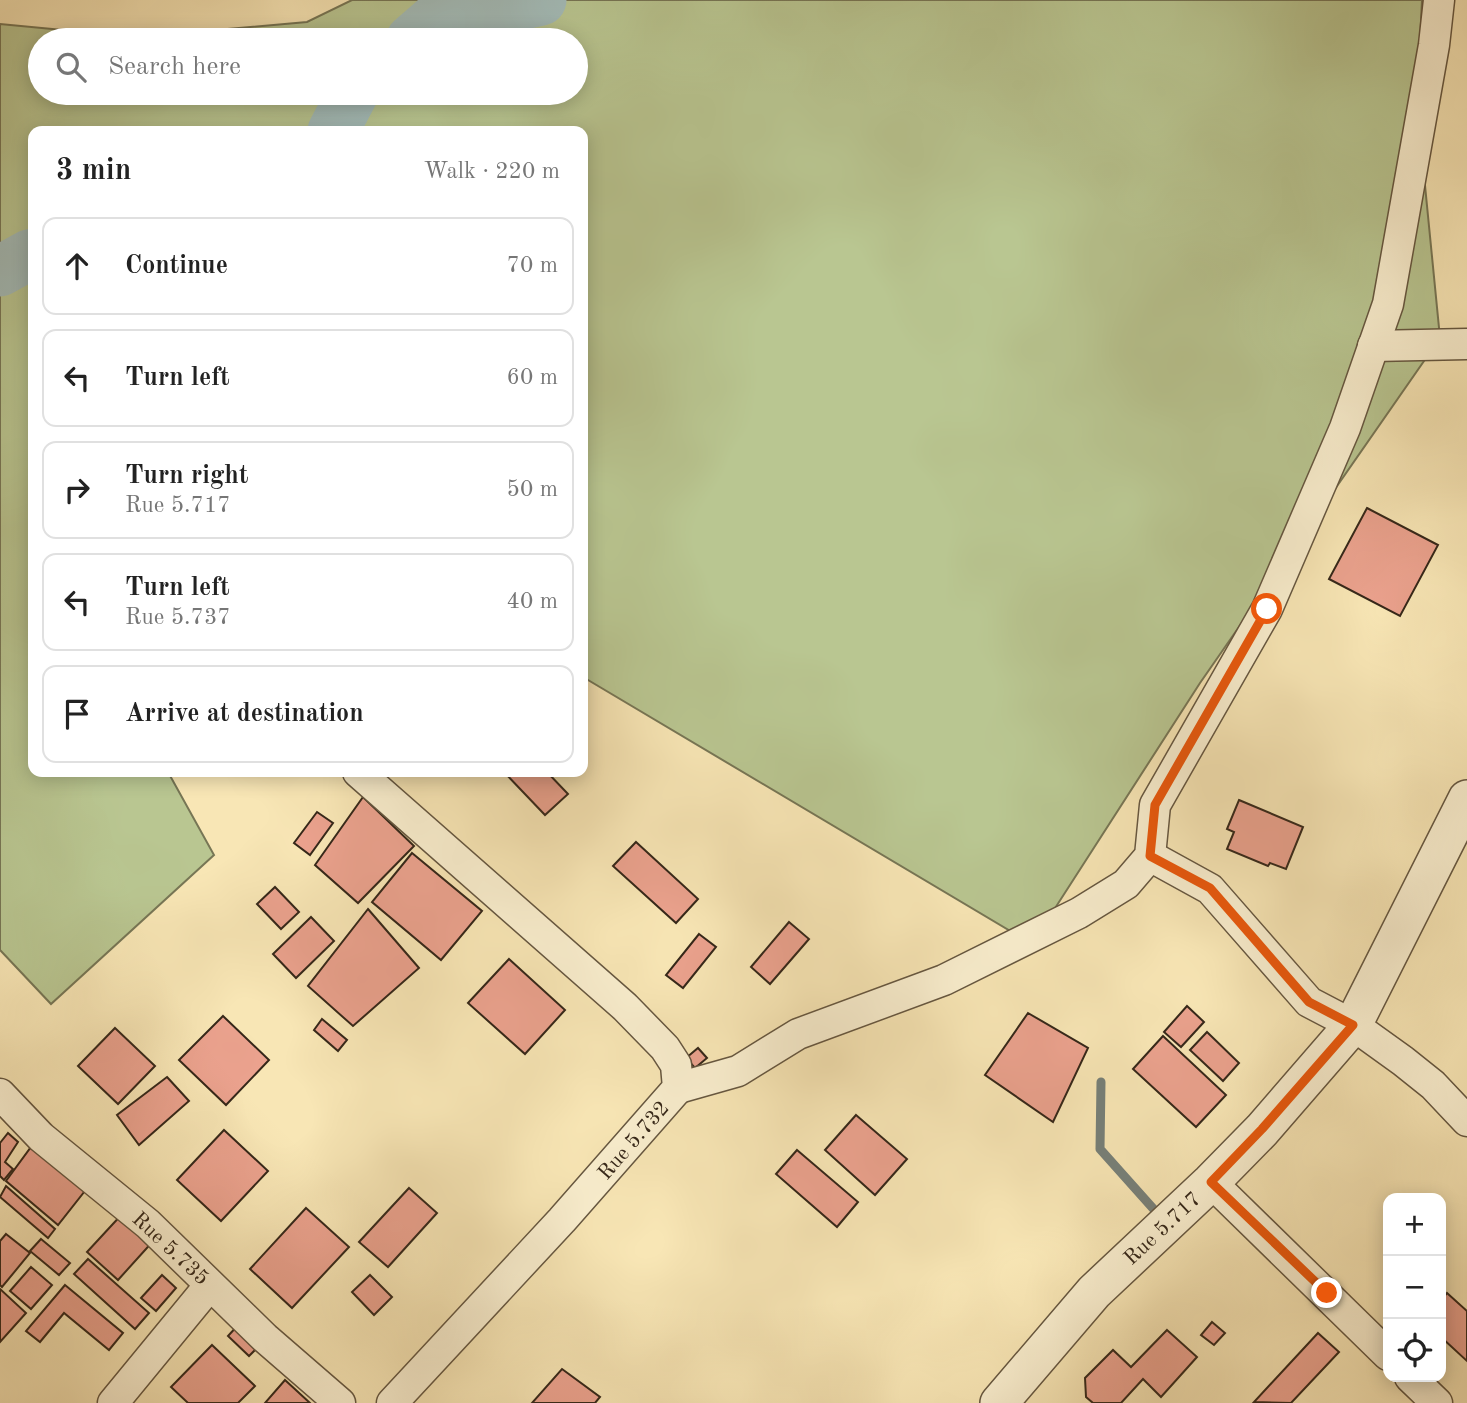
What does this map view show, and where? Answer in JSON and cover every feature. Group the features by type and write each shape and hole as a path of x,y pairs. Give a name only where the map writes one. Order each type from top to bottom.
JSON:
{"street":[{"path":"678,1088 738,1071 798,1034 944,981 1079,913 1126,884 1150,856 1155,805 1267,609 1345,428 1388,304 1434,45 1439,0"},
{"path":"1373,346 1467,344"},
{"name":"Rue 5.732","path":"364,777 625,1007 665,1048 676,1065 678,1088 562,1220 392,1403"},
{"name":"Rue 5.717","path":"1011,1399 1094,1292 1211,1182 1262,1129 1353,1025 1467,799"},
{"path":"1150,856 1210,888 1309,1002 1353,1025 1433,1085 1467,1121"},
{"name":"Rue 5.735","path":"0,1094 41,1137 148,1224 265,1338 340,1403"},
{"path":"1211,1182 1383,1350"},
{"path":"113,1403 211,1285"},
{"path":"1415,1382 1437,1403"}],"green space":[{"path":"352,0 1422,0 1417,104 1440,338 1200,683 1032,944 588,680 588,126 28,126 28,777 171,777 214,855 51,1004 0,950 0,24 42,28 28,28 28,105 588,105 588,28 239,28 307,22"}],"building":[{"path":"1367,508 1438,545 1400,616 1329,579"},
{"path":"509,777 552,777 568,794 545,815"},
{"path":"363,797 414,846 358,903 315,865"},
{"path":"1239,800 1303,827 1286,869 1270,863 1268,866 1227,849 1234,832 1227,829"},
{"path":"317,812 333,823 310,855 294,843"},
{"path":"636,842 698,899 676,923 613,866"},
{"path":"412,853 482,911 441,960 372,902"},
{"path":"275,887 299,912 281,929 257,904"},
{"path":"368,909 419,968 353,1026 308,986"},
{"path":"311,917 334,941 296,978 273,954"},
{"path":"789,922 809,939 770,984 751,967"},
{"path":"699,934 716,947 683,988 666,975"},
{"path":"509,959 565,1010 525,1054 468,1003"},
{"path":"1187,1006 1204,1022 1181,1047 1164,1032"},
{"path":"1028,1013 1088,1048 1053,1122 985,1075"},
{"path":"223,1016 269,1060 226,1105 179,1060"},
{"path":"322,1019 347,1040 338,1051 314,1030"},
{"path":"115,1028 155,1066 118,1104 78,1066"},
{"path":"1207,1032 1239,1063 1223,1081 1190,1050"},
{"path":"1163,1036 1226,1095 1196,1127 1133,1069"},
{"path":"698,1048 707,1058 695,1068 686,1058"},
{"path":"167,1077 189,1101 139,1145 117,1115"},
{"path":"856,1115 907,1159 875,1195 825,1150"},
{"path":"224,1130 268,1171 221,1221 177,1180"},
{"path":"8,1133 18,1142 5,1162 13,1169 4,1180 0,1176 0,1143"},
{"path":"31,1147 88,1187 58,1225 6,1181"},
{"path":"797,1150 858,1202 837,1227 776,1174"},
{"path":"6,1186 55,1229 48,1238 0,1197"},
{"path":"409,1188 437,1213 388,1267 359,1242"},
{"path":"306,1208 349,1247 292,1308 250,1269"},
{"path":"124,1212 155,1239 118,1280 87,1252"},
{"path":"6,1234 30,1253 2,1287 0,1241"},
{"path":"41,1239 70,1263 59,1275 30,1251"},
{"path":"88,1259 149,1313 135,1329 74,1274"},
{"path":"31,1267 52,1285 31,1309 10,1291"},
{"path":"162,1275 176,1288 156,1311 141,1298"},
{"path":"370,1275 392,1297 374,1315 352,1292"},
{"path":"65,1285 123,1333 109,1350 64,1313 40,1342 26,1331"},
{"path":"0,1289 26,1313 0,1342"},
{"path":"1446,1294 1467,1311 1467,1361 1446,1342"},
{"path":"1212,1322 1225,1333 1214,1345 1201,1335"},
{"path":"239,1324 261,1344 249,1356 228,1336"},
{"path":"1167,1330 1197,1357 1161,1397 1143,1379 1121,1403 1093,1403 1086,1397 1085,1378 1113,1350 1131,1367"},
{"path":"1318,1333 1339,1352 1291,1403 1254,1402"},
{"path":"212,1345 255,1386 238,1403 188,1403 171,1387"},
{"path":"562,1369 600,1397 595,1403 532,1403"},
{"path":"285,1380 310,1403 265,1403"}],"waterway":[{"path":"425,28 434,20 541,0"},
{"path":"336,126 347,105"},
{"path":"0,271 28,256"},
{"path":"1101,1082 1100,1149 1158,1214"}],"route":[{"path":"1267,609 1155,805 1150,856 1210,888 1309,1002 1353,1025 1262,1129 1211,1182 1327,1293"}]}
